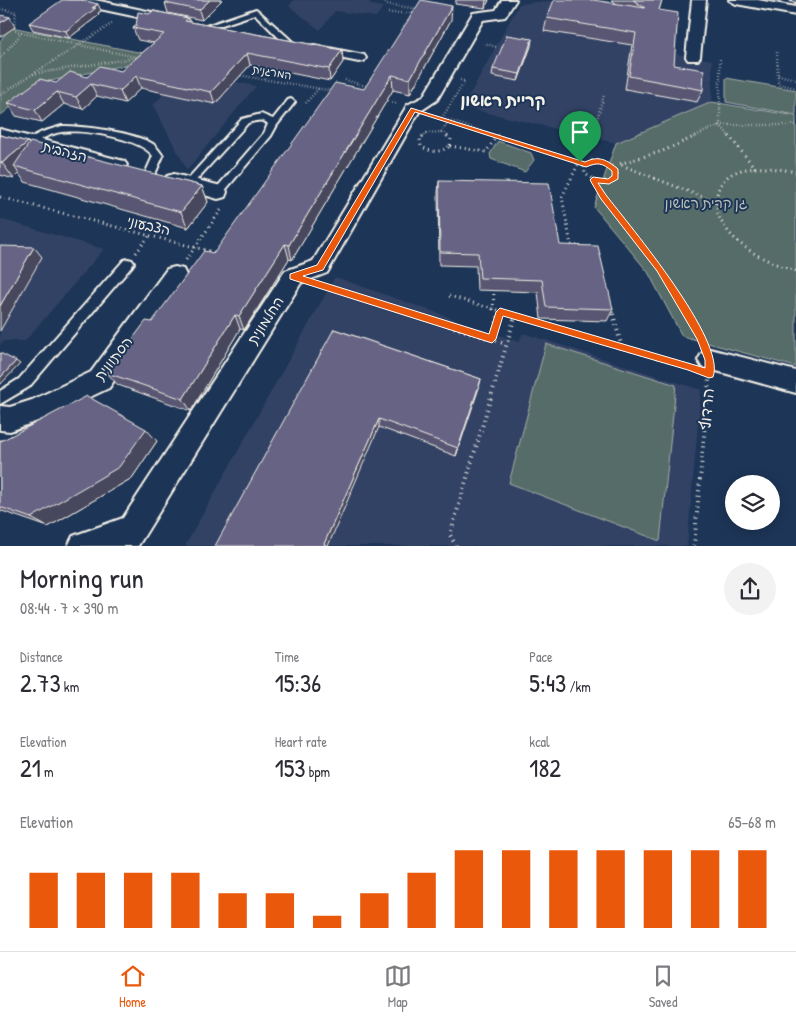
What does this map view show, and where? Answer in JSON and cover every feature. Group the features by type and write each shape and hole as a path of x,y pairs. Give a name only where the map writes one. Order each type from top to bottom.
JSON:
{"street":[{"path":"76,0 178,21"},
{"path":"693,57 699,0"},
{"path":"736,0 796,11"},
{"path":"293,276 320,267 414,109 428,100 478,16 504,7"},
{"path":"202,26 235,33"},
{"path":"262,39 359,58"},
{"name":"הזהבית","path":"0,134 218,192"},
{"name":"הסתוונית","path":"0,418 10,419 37,410 100,380 175,275"},
{"name":"החלמונית","path":"126,538 293,276"},
{"path":"710,367 796,382"},
{"path":"83,546 126,538"}],"lane":[{"path":"202,26 256,11 290,44"},
{"path":"218,192 268,134 273,124 291,102"},
{"path":"188,184 245,121 261,117 273,124"},
{"path":"29,141 43,134 61,129 79,128 131,140 151,147 158,156 150,174"},
{"path":"0,398 24,383 128,263"}],"path":[{"path":"383,0 386,4 423,9"},
{"path":"496,47 483,44 504,7"},
{"path":"0,10 16,12 14,30 22,33 146,59"},
{"path":"388,13 420,13"},
{"path":"0,58 22,33"},
{"path":"0,95 30,75 81,46"},
{"path":"777,52 778,84 796,88"},
{"path":"30,75 137,57"},
{"path":"720,59 720,125 755,168"},
{"name":"המרגנית","path":"232,74 337,92"},
{"path":"778,75 796,79"},
{"path":"345,80 372,88"},
{"path":"386,101 390,93"},
{"path":"579,246 571,245 562,197 592,137 604,95"},
{"path":"381,99 586,164 594,161 619,164 663,151 720,125 796,125"},
{"path":"441,132 449,121"},
{"path":"430,132 441,132 451,139 450,146 444,151 434,152 421,146 420,139 430,132"},
{"path":"450,146 486,152 497,136"},
{"path":"449,296 622,348 689,366 710,367 701,337 660,269 603,197 593,180 585,174 584,167 586,164"},
{"path":"593,180 604,182 616,178 616,171 610,164"},
{"path":"619,164 715,202"},
{"path":"796,172 769,167 744,169 727,177 720,184 715,202 721,220 728,232 753,252 781,266 796,270"},
{"path":"196,246 232,195 218,192"},
{"name":"הצבעוני","path":"0,198 222,254"},
{"path":"293,276 506,344"},
{"path":"493,310 494,291"},
{"path":"610,303 622,348"},
{"path":"492,339 500,312"},
{"path":"456,546 450,535 515,316"},
{"name":"הרדוף","path":"694,546 710,367"}],"shaded area":[{"path":"294,0 368,0 371,5 383,7 376,17 335,11 320,30 289,6"},
{"path":"549,1 679,24 676,54 712,60 712,102 616,143 463,107 519,4"},
{"path":"186,72 256,86 187,170 153,105"},
{"path":"0,219 104,249 25,341 4,341 0,345"},
{"path":"335,277 519,342 523,333 701,390 687,546 185,546"}],"green space":[{"path":"11,27 163,57 41,83 1,115 0,41"},
{"path":"726,78 796,90 796,115 726,102"},
{"name":"גן קרית ראשון","path":"712,102 796,116 796,367 682,336 648,272 594,207 616,143"},
{"path":"498,141 531,153 534,160 525,172 491,159 490,154"},
{"path":"546,344 676,385 660,541 509,483"}],"building":[{"path":"62,0 82,0 98,4 92,8 96,8 66,31 29,23"},
{"path":"169,0 210,0 199,10 165,3"},
{"path":"421,0 452,6 410,79 392,75 289,245 285,244 239,316 235,315 183,399 107,373 146,321 152,322 204,251 214,253 335,83 364,89"},
{"path":"554,0 593,0 645,8 633,0 662,0 659,10 678,13 674,65 704,70 703,90 629,76 636,33 547,18"},
{"path":"153,11 188,18 185,21 342,50 329,69 247,53 211,92 136,76 120,91 91,84 76,97 57,92 35,110 8,103 40,79 56,83 70,72 87,77 100,66 121,71 164,34 133,28 136,26 138,12 149,14"},
{"path":"0,15 10,17 0,23"},
{"path":"507,35 532,39 520,74 493,69"},
{"path":"0,135 28,142 2,163 0,162"},
{"path":"30,142 202,186 181,212 14,166"},
{"path":"439,181 549,183 560,245 598,246 613,309 546,307 542,280 480,278 478,253 440,252"},
{"path":"0,246 34,247 0,306"},
{"path":"334,329 481,379 458,448 379,419 324,544 327,546 215,546"},
{"path":"0,353 16,361 0,378"},
{"path":"87,396 146,429 119,467 31,518 0,507 0,440"}],"district":[{"name":"קריית ראשון","path":"503,100"}],"route":[{"path":"414,109 580,162 586,164 599,161 614,167 617,174 613,180 598,182 593,180 603,197 660,269 701,337 710,360 709,374 689,366 500,312 492,339 330,286 293,276 320,267 414,109"}]}
